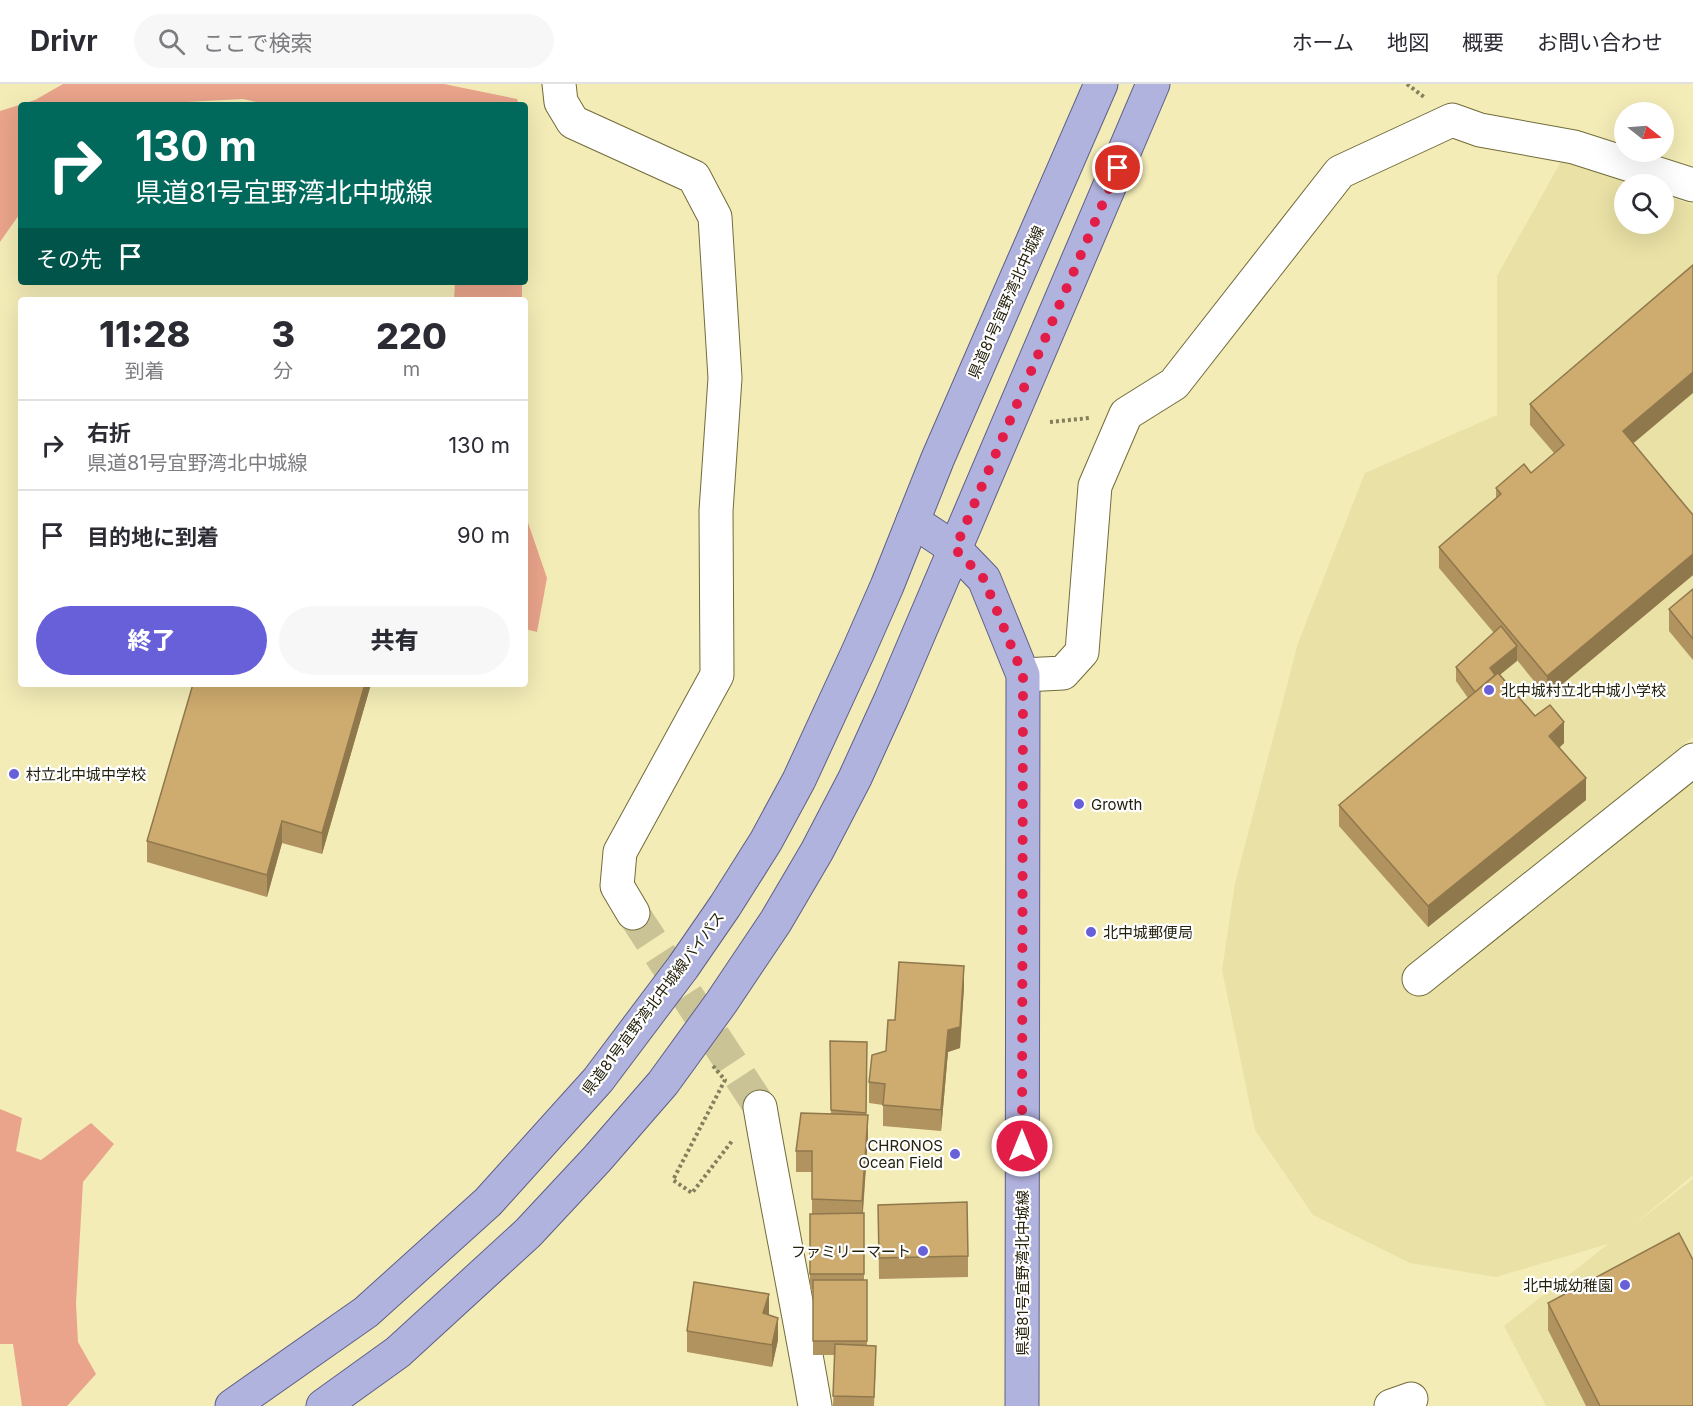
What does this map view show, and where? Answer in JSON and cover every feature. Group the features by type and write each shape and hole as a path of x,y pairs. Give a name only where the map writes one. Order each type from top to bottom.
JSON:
{"main road":[{"name":"県道81号宜野湾北中城線","path":"1022,1406 1023,675 984,579 955,549 913,521 938,458 1101,84"},
{"path":"323,1406 398,1352 528,1233 663,1083 721,1003 776,921 818,851 855,778 1153,84"},
{"name":"県道81号宜野湾北中城線バイパス","path":"232,1406 366,1312 488,1202 598,1080 683,967 766,841 799,780 858,652 913,521"}],"street":[{"path":"559,84 561,102 573,122 694,177 715,217 725,378 716,511 717,675 620,852 617,886 633,913"},
{"path":"1023,675 1063,673 1082,652 1095,486 1126,414 1174,384 1340,172 1452,120 1480,130 1574,147 1693,185"},
{"path":"1419,979 1693,760"},
{"path":"760,1107 778,1216 797,1301 815,1406"}],"path":[{"path":"725,1080 673,1180 692,1193 735,1137"}],"shaded area":[{"path":"63,84 444,84 517,99 518,102 256,102 243,99 186,102 29,102"},
{"path":"18,105 18,216 0,242 0,111"},
{"name":"北中城村立北中城小学校","path":"1564,156 1614,175 1614,234 1674,234 1674,198 1693,205 1693,737 1678,749 1693,781 1693,1175 1631,1227 1693,1179 1693,1406 1546,1406 1504,1326 1608,1244 1496,1277 1410,1263 1313,1215 1255,1130 1222,970 1235,883 1298,643 1365,473 1497,415 1497,276"},
{"path":"455,285 522,285 522,297 454,297"},
{"path":"528,523 547,578 537,632 528,630"},
{"path":"0,1109 22,1118 16,1151 41,1160 91,1123 114,1144 83,1182 76,1303 78,1342 96,1374 67,1406 22,1406 13,1344 0,1344"}],"building":[{"path":"1693,265 1693,372 1623,431 1693,515 1693,554 1547,676 1439,547 1501,494 1496,488 1524,464 1531,473 1564,445 1530,404"},
{"path":"1693,589 1693,639 1669,609"},
{"path":"1501,626 1517,646 1490,668 1495,675 1475,692 1456,667"},
{"path":"1498,673 1535,716 1550,705 1564,722 1549,736 1586,778 1428,906 1339,805"},
{"path":"192,687 364,687 322,833 282,821 267,875 147,841"},
{"path":"899,962 964,966 960,1027 948,1030 941,1110 883,1105 885,1084 869,1082 872,1055 886,1051 888,1020 895,1020"},
{"path":"830,1041 867,1042 866,1113 831,1110"},
{"path":"801,1113 868,1115 862,1201 812,1199 812,1151 796,1151"},
{"name":"ファミリーマート","path":"967,1202 968,1256 879,1258 878,1205"},
{"path":"864,1213 864,1274 810,1274 810,1214"},
{"name":"北中城幼稚園","path":"1679,1233 1693,1260 1693,1406 1600,1406 1548,1303"},
{"path":"813,1280 867,1280 867,1341 813,1341"},
{"path":"694,1282 769,1294 763,1313 778,1318 772,1345 687,1331"},
{"path":"835,1344 876,1346 874,1397 833,1396"}],"tunnel":[{"path":"633,913 760,1107"}],"place":[{"name":"北中城村立北中城小学校","path":"1489,690"},
{"name":"村立北中城中学校","path":"14,774"},
{"name":"Growth","path":"1079,804"},
{"name":"北中城郵便局","path":"1091,932"},
{"name":"CHRONOS Ocean Field","path":"955,1154"},
{"name":"ファミリーマート","path":"923,1251"},
{"name":"北中城幼稚園","path":"1625,1285"}],"route":[{"path":"1022,1146 1023,675 984,579 955,549 1118,168"}]}
